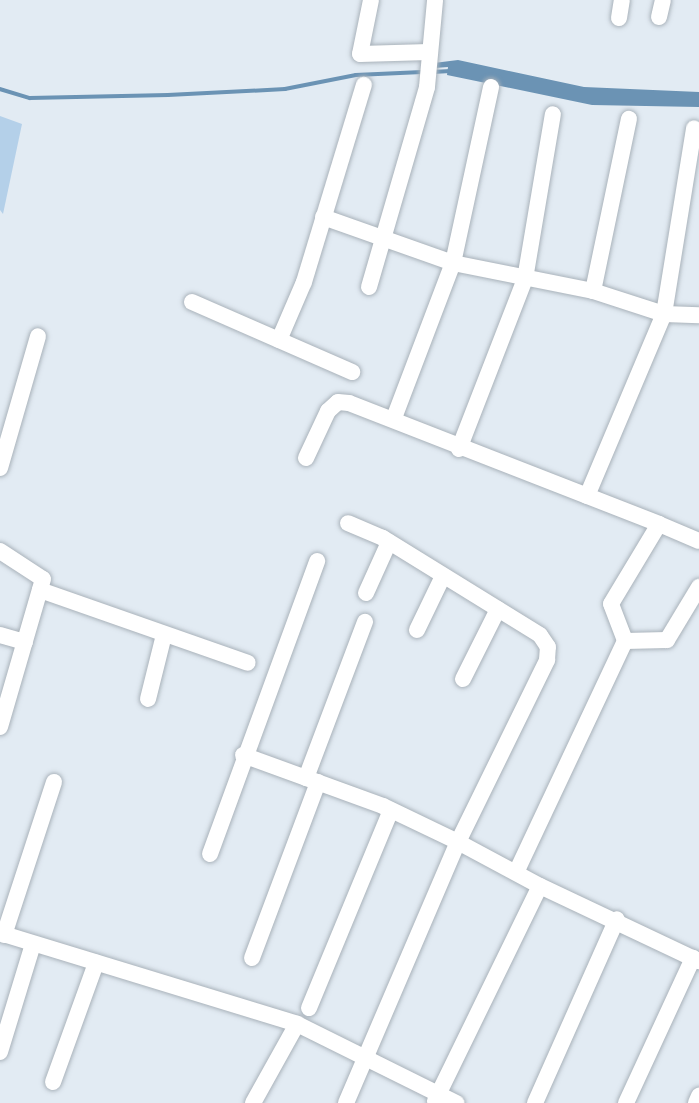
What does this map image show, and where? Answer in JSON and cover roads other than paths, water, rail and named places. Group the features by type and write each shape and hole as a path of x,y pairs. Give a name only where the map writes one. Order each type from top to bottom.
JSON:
{"street":[{"path":"371,0 360,54 429,52"},
{"path":"369,287 427,87 435,0"},
{"path":"619,18 622,0"},
{"path":"659,18 663,0"},
{"path":"279,340 323,217 364,85"},
{"path":"394,418 453,264 491,87"},
{"path":"459,449 525,279 553,114"},
{"path":"593,291 629,119"},
{"path":"587,496 664,314 694,128"},
{"path":"323,217 453,264 593,291 664,314 699,315"},
{"path":"192,302 352,372"},
{"path":"0,468 38,336"},
{"path":"306,457 328,411 338,402 394,418 459,449 508,461 699,541"},
{"path":"346,1103 368,1059 458,842 547,660 548,648 540,635 389,542 348,523"},
{"path":"516,873 625,641 611,604 659,524"},
{"path":"366,593 389,542"},
{"path":"0,551 43,579 0,725"},
{"path":"210,854 229,809 243,755 317,561"},
{"path":"417,629 443,576"},
{"path":"625,641 667,640 699,587"},
{"path":"40,590 248,663"},
{"path":"463,679 498,609"},
{"path":"253,958 365,622"},
{"path":"0,635 25,642"},
{"path":"148,699 164,635"},
{"path":"243,755 391,810 540,886 617,919 696,960 626,1103"},
{"path":"54,782 2,934 297,1024 368,1059 437,1098 456,1103"},
{"path":"309,1008 391,810"},
{"path":"437,1098 540,886"},
{"path":"535,1103 617,919"},
{"path":"0,1052 33,944"},
{"path":"53,1082 96,963"},
{"path":"253,1103 297,1024"},
{"path":"696,1103 699,1096"}],"waterway":[{"path":"433,72 450,71"},
{"path":"0,89 30,98 168,95 285,89 356,75 422,72"}]}
